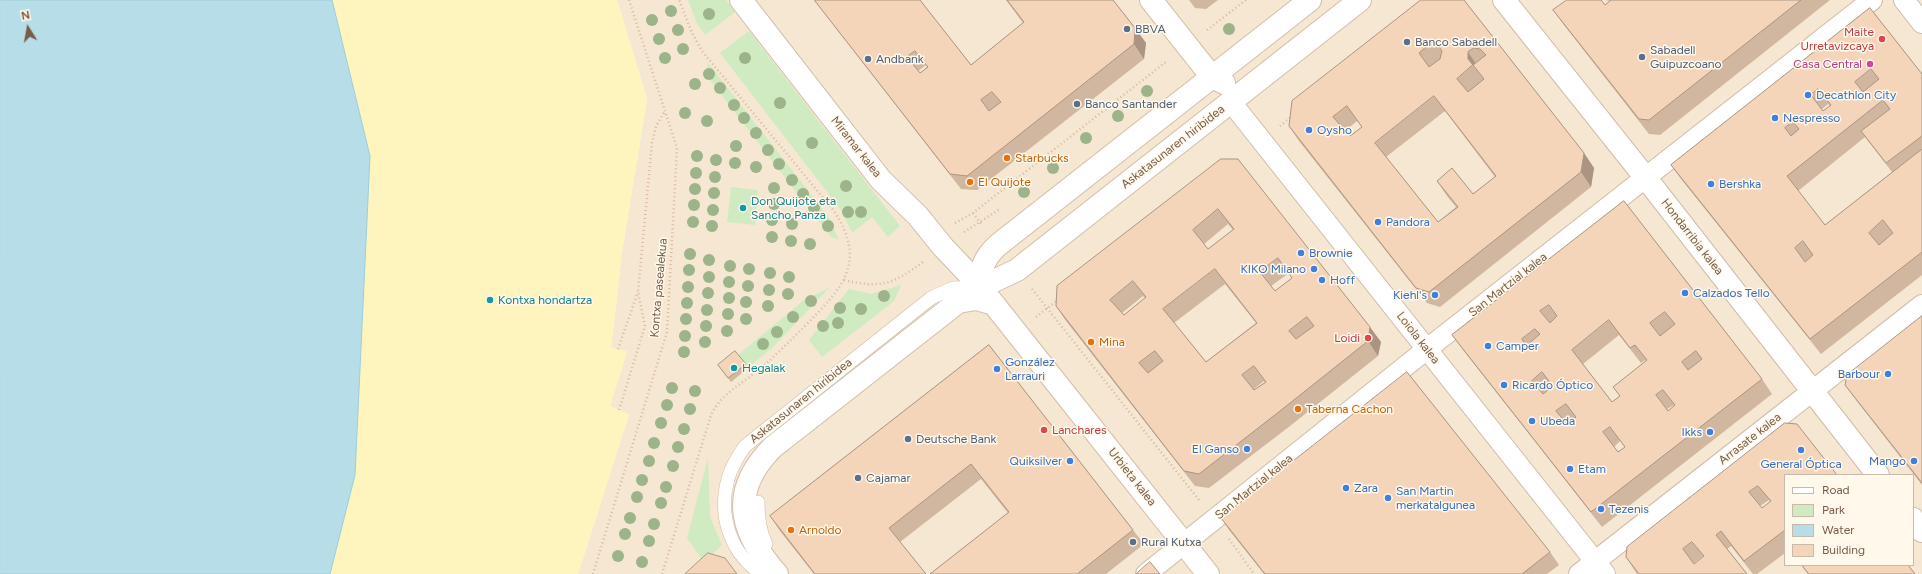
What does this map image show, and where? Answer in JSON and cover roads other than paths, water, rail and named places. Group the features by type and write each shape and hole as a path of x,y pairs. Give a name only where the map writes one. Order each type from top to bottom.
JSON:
{"main road":[{"name":"Miramar kalea","path":"741,0 881,180 918,216 932,235 987,295"},
{"path":"1151,0 1187,46 1218,81 1227,84 1253,84"},
{"path":"987,295 983,264 989,253 1310,0"},
{"name":"Askatasunaren hiribidea","path":"777,574 761,556 753,543 746,526 744,509 746,491 752,474 761,460 786,437 958,302 967,299 976,299 987,295 1360,0"},
{"name":"Hondarribia kalea","path":"1504,0 1646,177 1877,474"},
{"name":"Urbieta kalea","path":"987,295 1208,574"},
{"path":"1914,520 1922,531"}],"street":[{"name":"San Martzial kalea","path":"1146,574 1426,349 1872,0"},
{"path":"1904,0 1922,23"},
{"name":"Loiola kalea","path":"1231,102 1600,568"},
{"name":"Arrasate kalea","path":"1579,574 1600,568 1812,391 1922,305"}],"lane":[{"name":"Askatasunaren hiribidea","path":"762,574 755,570 740,553 729,532 724,516 724,500 728,478 736,459 745,446 931,298 953,288 987,295"},
{"path":"758,502 758,517 762,536 782,574"}],"water":[{"path":"0,0 332,0 370,156 355,475 330,574 0,574"}],"place":[{"name":"BBVA","path":"1127,29"},
{"name":"Maite Urretavizcaya","path":"1882,39"},
{"name":"Banco Sabadell","path":"1407,42"},
{"name":"Sabadell Guipuzcoano","path":"1642,57"},
{"name":"Andbank","path":"868,59"},
{"name":"Casa Central","path":"1870,64"},
{"name":"Decathlon City","path":"1808,95"},
{"name":"Banco Santander","path":"1077,104"},
{"name":"Nespresso","path":"1775,118"},
{"name":"Oysho","path":"1309,130"},
{"name":"Starbucks","path":"1007,158"},
{"name":"El Quijote","path":"970,182"},
{"name":"Bershka","path":"1711,184"},
{"name":"Don Quijote eta Sancho Panza","path":"743,208"},
{"name":"Pandora","path":"1378,222"},
{"name":"Brownie","path":"1301,253"},
{"name":"KIKO Milano","path":"1314,269"},
{"name":"Hoff","path":"1322,280"},
{"name":"Calzados Tello","path":"1685,293"},
{"name":"Kiehl's","path":"1435,295"},
{"name":"Kontxa hondartza","path":"490,300"},
{"name":"Loidi","path":"1368,338"},
{"name":"Mina","path":"1091,342"},
{"name":"Camper","path":"1488,346"},
{"name":"Hegalak","path":"734,368"},
{"name":"González Larrauri","path":"997,369"},
{"name":"Barbour","path":"1888,374"},
{"name":"Ricardo Óptico","path":"1504,385"},
{"name":"Taberna Cachon","path":"1298,409"},
{"name":"Ubeda","path":"1532,421"},
{"name":"Lanchares","path":"1044,430"},
{"name":"Ikks","path":"1710,432"},
{"name":"Deutsche Bank","path":"908,439"},
{"name":"El Ganso","path":"1247,449"},
{"name":"General Óptica","path":"1801,450"},
{"name":"Quiksilver","path":"1070,461"},
{"name":"Mango","path":"1914,461"},
{"name":"Etam","path":"1570,469"},
{"name":"Cajamar","path":"858,478"},
{"name":"Zara","path":"1346,488"},
{"name":"San Martin merkatalgunea","path":"1388,498"},
{"name":"Tezenis","path":"1601,509"},
{"name":"Arnoldo","path":"791,530"},
{"name":"Rural Kutxa","path":"1133,542"}]}
